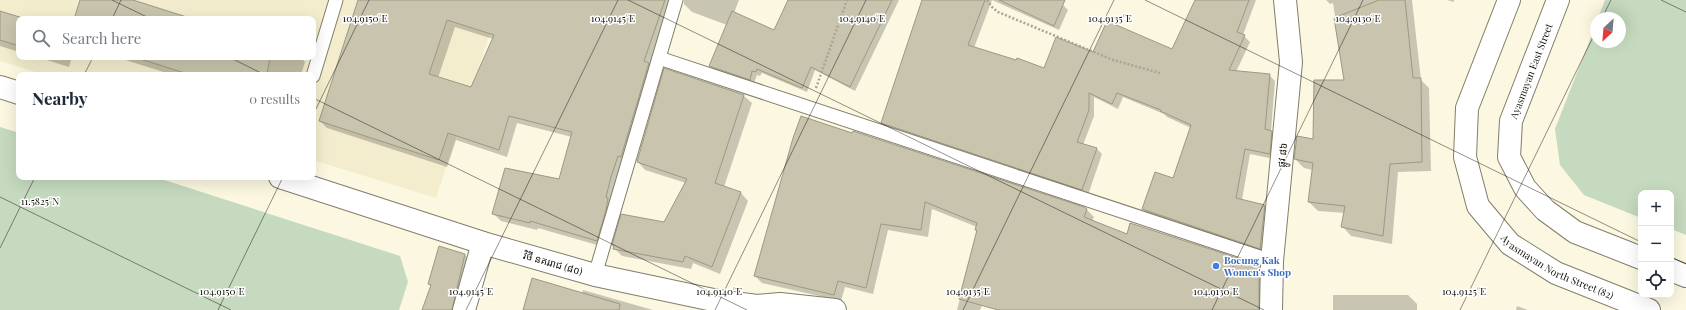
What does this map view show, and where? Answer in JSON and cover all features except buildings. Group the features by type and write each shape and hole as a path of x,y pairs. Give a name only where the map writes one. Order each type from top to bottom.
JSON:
{"street":[{"name":"ផ្លូវ ៨៦","path":"1271,310 1272,261 1291,62 1285,0"},
{"name":"Ayasmayan North Street (82)","path":"1509,0 1467,108 1465,157 1478,206 1510,244 1556,273 1649,310"},
{"name":"Ayasmayan East Street","path":"1558,0 1511,121 1509,157 1524,188 1545,210 1575,232 1638,257"},
{"path":"0,87 16,92"},
{"name":"វិថី នគររាជ (៨០)","path":"290,180 483,242 595,275 718,301 757,306 835,310"},
{"path":"464,310 483,242"},
{"path":"1674,271 1686,276"}],"lane":[{"path":"314,72 336,0"},
{"path":"595,275 676,0"},
{"path":"659,58 1272,261"}],"path":[{"path":"809,107 847,0"},
{"path":"987,0 998,12 1106,57 1160,73"}],"shaded area":[{"path":"0,0 501,0 436,198 316,161 316,72 35,72 0,61"}],"green space":[{"path":"1605,0 1686,0 1686,235 1674,230 1674,190 1638,190 1638,217 1584,195 1560,165 1555,129 1590,39 1590,48 1626,48 1626,12 1600,12"},
{"path":"0,127 16,132 16,180 164,180 400,256 408,282 399,310 0,310"}],"place":[{"name":"Boeung Kak Women's Shop","path":"1216,266"}]}
